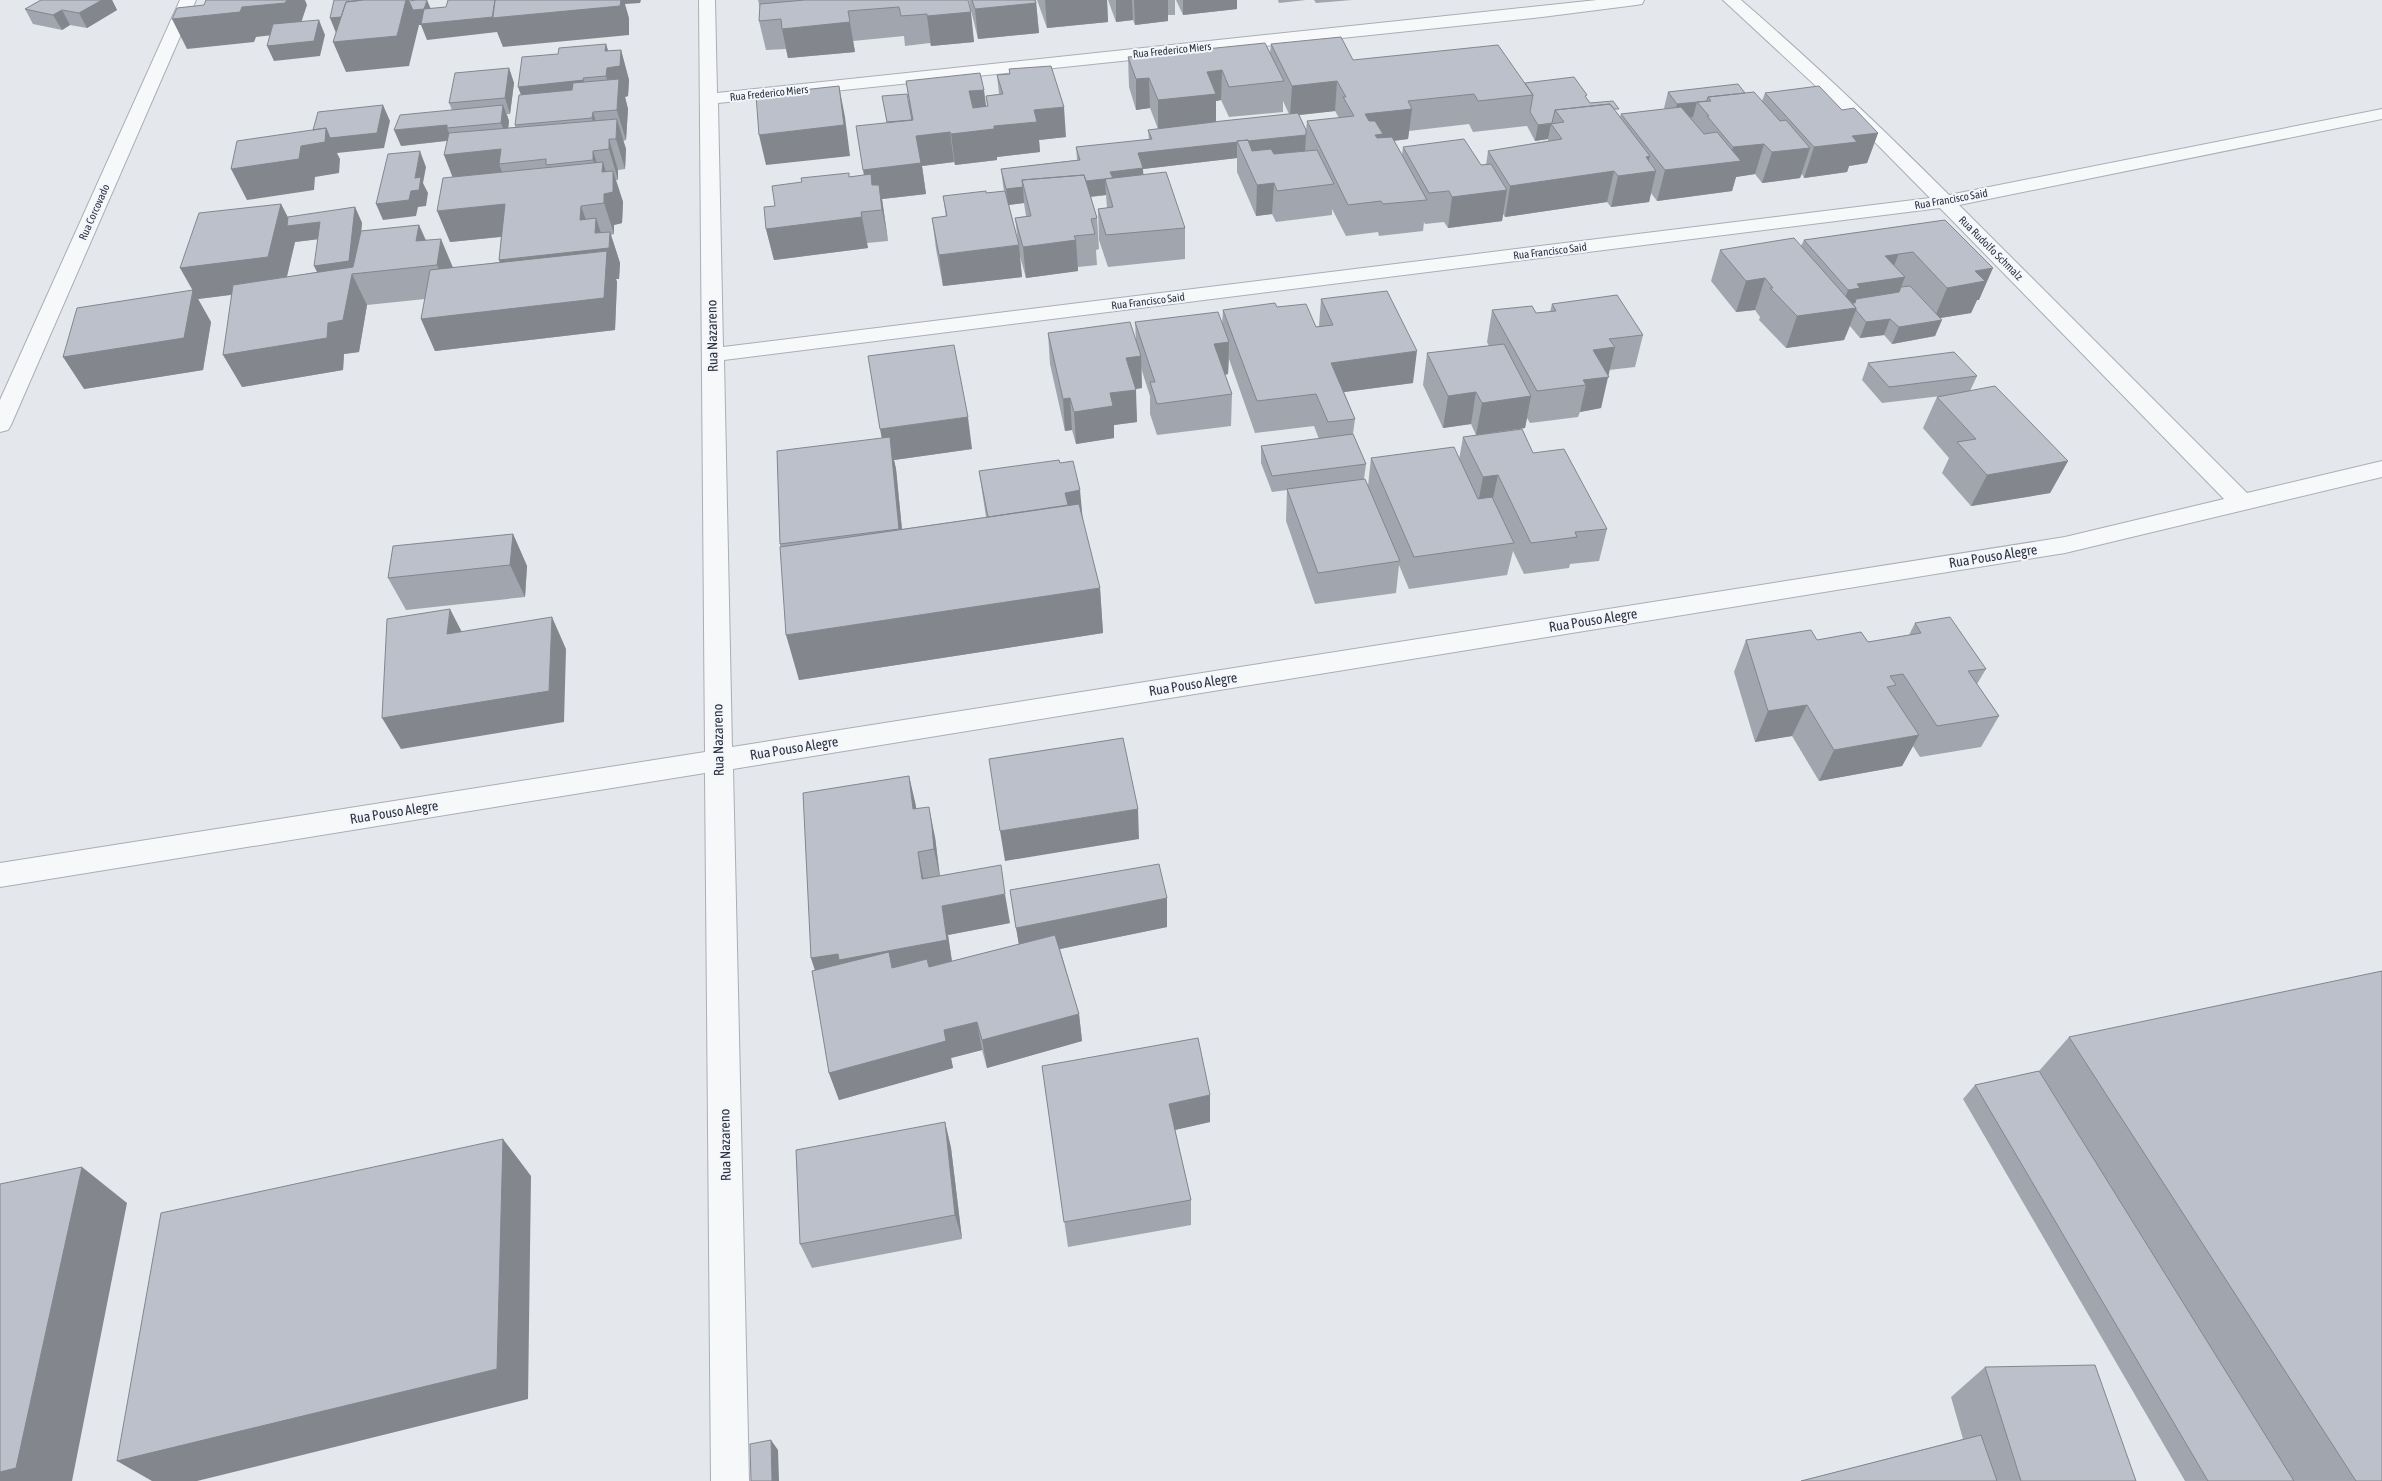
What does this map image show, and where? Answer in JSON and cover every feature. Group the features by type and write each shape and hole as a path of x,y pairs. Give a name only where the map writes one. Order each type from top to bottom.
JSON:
{"street":[{"name":"Rua Corcovado","path":"0,425 188,0"},
{"name":"Rua Nazareno","path":"707,0 730,1481"},
{"name":"Rua Frederico Miers","path":"708,99 1532,13 1636,0"},
{"name":"Rua Rudolfo Schmalz","path":"1731,0 1821,80 1945,202 2243,504"},
{"name":"Rua Francisco Said","path":"712,355 1945,202 2382,114"},
{"name":"Rua Pouso Alegre","path":"0,875 2064,545 2243,504 2382,469"}],"building":[{"path":"41,0 102,0 79,13 62,10 53,15 25,9"},
{"path":"206,0 287,0 285,3 242,7 240,12 172,19 177,8 204,5"},
{"path":"334,0 356,1 346,2 341,17 330,18"},
{"path":"406,0 397,36 333,42 346,2"},
{"path":"427,0 424,9 413,10 409,1"},
{"path":"448,0 495,0 493,17 421,24 424,9 446,7"},
{"path":"495,0 621,0 620,6 492,18"},
{"path":"805,0 968,0 971,12 901,16 899,7 848,11 850,22 782,29 781,19 759,21 760,4"},
{"path":"972,0 1035,0 1036,3 975,9"},
{"path":"319,20 314,41 267,46 273,24"},
{"path":"1341,37 1353,60 1498,45 1533,95 1478,101 1474,94 1408,101 1412,109 1365,114 1369,121 1375,121 1383,134 1375,135 1377,138 1392,137 1427,200 1383,204 1381,201 1348,205 1307,121 1354,116 1343,97 1346,97 1337,81 1292,86 1271,44"},
{"path":"1265,43 1284,81 1229,87 1222,70 1207,72 1216,94 1158,100 1149,78 1136,79 1128,57"},
{"path":"606,44 605,51 621,50 620,66 607,68 606,76 518,87 522,57 558,54 559,48"},
{"path":"1051,66 1064,107 1034,110 1037,122 994,126 994,129 951,134 950,132 916,136 921,163 863,170 856,126 913,120 906,81 980,73 984,90 969,91 973,108 988,106 986,96 1003,94 997,75 1010,74 1009,69"},
{"path":"509,68 505,98 449,103 455,73"},
{"path":"1574,77 1587,95 1585,96 1590,103 1613,101 1619,109 1614,109 1610,104 1555,110 1552,123 1538,125 1530,112 1533,95 1525,83"},
{"path":"619,79 617,110 593,112 592,118 515,125 519,95 572,90 573,83"},
{"path":"1738,84 1745,93 1708,97 1707,101 1677,104 1668,92"},
{"path":"839,86 844,125 759,135 756,95"},
{"path":"1819,86 1842,110 1854,108 1878,133 1852,136 1857,142 1814,147 1765,93"},
{"path":"1754,92 1780,121 1786,120 1810,148 1772,152 1764,144 1733,147 1697,102 1711,101 1708,97"},
{"path":"907,94 912,120 887,122 882,96"},
{"path":"1610,104 1650,156 1646,157 1656,171 1618,176 1614,171 1510,186 1488,151 1562,139 1551,124 1564,122 1555,110"},
{"path":"383,105 377,133 330,138 326,128 313,130 318,112"},
{"path":"503,105 501,123 447,128 447,125 394,130 400,115"},
{"path":"1681,107 1704,134 1717,132 1741,161 1665,170 1621,114"},
{"path":"1298,113 1306,130 1306,135 1138,153 1143,168 1110,172 1113,178 1086,181 1084,175 1022,180 1023,187 1006,189 1001,169 1080,160 1076,147 1152,139 1148,130"},
{"path":"617,119 616,139 609,139 609,149 593,151 593,160 546,165 546,159 499,164 501,149 444,155 449,133"},
{"path":"326,128 325,142 301,146 299,159 231,169 237,141"},
{"path":"1464,139 1481,165 1491,164 1507,190 1452,197 1449,191 1429,193 1403,147"},
{"path":"1248,140 1252,151 1271,149 1274,154 1317,150 1334,184 1277,191 1274,183 1257,185 1237,141"},
{"path":"420,151 415,178 421,177 419,190 411,191 409,200 376,204 388,154"},
{"path":"603,162 602,172 613,171 613,192 604,194 604,203 581,206 580,220 596,218 595,233 610,232 609,248 499,260 505,204 437,211 443,178"},
{"path":"1166,172 1185,228 1106,235 1098,209 1113,207 1105,179"},
{"path":"849,173 849,177 871,174 872,185 879,185 882,210 861,212 862,217 766,229 764,207 775,206 772,186 802,182 801,178"},
{"path":"1084,175 1097,218 1091,219 1095,234 1074,236 1076,240 1023,247 1015,218 1031,216 1022,180"},
{"path":"986,191 986,193 1005,191 1019,245 939,255 932,218 947,216 943,196"},
{"path":"281,204 268,257 180,268 199,213"},
{"path":"355,207 349,261 314,266 320,222 287,226 288,217"},
{"path":"1945,220 1993,268 1975,271 1985,281 1947,288 1913,252 1885,256 1905,277 1857,284 1860,288 1848,290 1804,240"},
{"path":"419,225 416,241 441,239 437,265 352,274 343,320 328,323 327,338 223,355 233,285 353,267 361,231"},
{"path":"1794,238 1856,308 1797,316 1770,288 1773,288 1765,278 1746,281 1720,250"},
{"path":"607,251 604,298 421,319 430,270"},
{"path":"1910,286 1942,320 1899,327 1890,319 1866,322 1852,303 1855,303 1856,299 1899,292 1901,287"},
{"path":"193,290 184,338 63,357 77,308"},
{"path":"1387,291 1417,351 1331,363 1355,419 1328,422 1316,394 1257,401 1223,310 1275,303 1277,307 1306,304 1316,327 1333,325 1321,299"},
{"path":"1617,295 1643,335 1609,339 1615,347 1593,350 1609,377 1583,380 1586,385 1537,391 1492,310 1532,306 1536,313 1556,311 1552,304"},
{"path":"1218,312 1229,342 1214,344 1232,394 1157,404 1150,382 1155,382 1135,322"},
{"path":"1130,322 1141,356 1126,358 1136,390 1110,393 1113,406 1074,412 1070,398 1063,399 1048,333"},
{"path":"1504,344 1531,396 1482,403 1476,392 1448,396 1427,353"},
{"path":"954,345 968,417 880,429 868,356"},
{"path":"1954,352 1977,376 1889,387 1868,363"},
{"path":"1995,386 2068,461 1987,475 1957,442 1976,439 1937,397"},
{"path":"1522,429 1533,453 1564,449 1607,529 1575,532 1577,537 1531,543 1498,475 1483,477 1463,437"},
{"path":"1353,434 1366,464 1272,476 1261,446"},
{"path":"890,437 899,529 780,544 777,451"},
{"path":"1454,447 1478,499 1492,497 1514,543 1414,557 1371,458"},
{"path":"1059,460 1060,463 1073,461 1080,490 1065,493 1068,505 988,517 979,471"},
{"path":"1365,479 1400,561 1318,573 1287,489"},
{"path":"1079,504 1100,588 786,635 780,547"},
{"path":"513,534 510,565 388,578 393,546"},
{"path":"450,609 447,634 552,617 549,691 382,718 387,619"},
{"path":"1950,617 1986,669 1968,671 1999,716 1937,726 1903,674 1890,676 1896,685 1887,687 1919,735 1834,750 1807,705 1768,711 1746,640 1811,630 1817,640 1861,632 1868,642 1921,633 1915,623"},
{"path":"1123,738 1138,809 1000,831 989,759"},
{"path":"909,776 913,809 929,807 932,827 934,849 918,852 922,879 1001,865 1005,894 942,906 947,940 839,960 838,954 811,958 803,793"},
{"path":"1159,864 1167,898 1016,928 1010,890"},
{"path":"1055,935 1079,1014 982,1040 977,1022 944,1030 946,1041 829,1073 812,971 889,952 892,968 927,959 929,967"},
{"path":"2382,971 2382,1481 2356,1481 2069,1037"},
{"path":"1198,1038 1210,1095 1169,1104 1191,1200 1064,1222 1042,1066"},
{"path":"2039,1071 2294,1481 2208,1481 1975,1085"},
{"path":"945,1122 955,1215 800,1244 796,1150"},
{"path":"503,1139 497,1369 117,1461 161,1213"},
{"path":"82,1167 16,1468 0,1472 0,1184"},
{"path":"2095,1365 2136,1481 2021,1481 1985,1367"},
{"path":"1981,1435 1997,1481 1801,1481"},
{"path":"771,1440 772,1481 751,1481 750,1444"}]}
